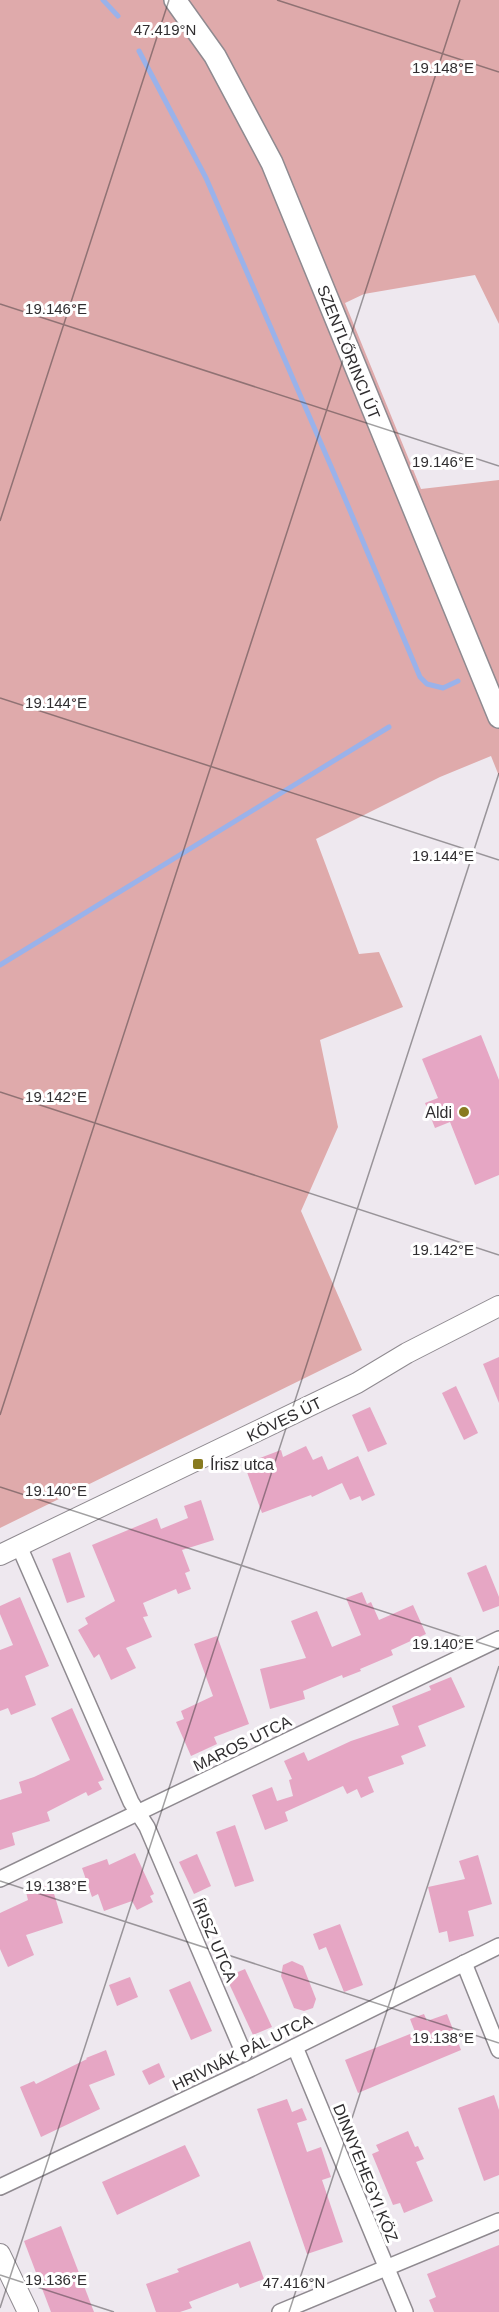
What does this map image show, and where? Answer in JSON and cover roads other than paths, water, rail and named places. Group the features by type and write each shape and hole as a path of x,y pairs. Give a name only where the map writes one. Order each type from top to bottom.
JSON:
{"main road":[{"name":"SZENTLŐRINCI ÚT","path":"175,0 215,56 272,163 499,717"}],"street":[{"name":"KÖVES ÚT","path":"0,1555 357,1383 407,1353 499,1306"},
{"name":"ÍRISZ UTCA","path":"19,1546 137,1813 147,1827 244,2054"},
{"name":"MAROS UTCA","path":"0,1879 499,1640"},
{"name":"HRIVNÁK PÁL UTCA","path":"0,2187 295,2047 499,1946"},
{"path":"464,1963 499,2050"},
{"name":"DINNYEHEGYI KÖZ","path":"295,2047 405,2312"},
{"path":"280,2312 499,2221"},
{"path":"0,2254 28,2312"}],"waterway":[{"path":"103,0 118,16"},
{"path":"139,51 206,178 420,677 427,684 443,688 458,681"},
{"path":"0,965 389,727"}],"place":[{"name":"Aldi","path":"464,1112"},
{"name":"Írisz utca","path":"198,1464"}]}
